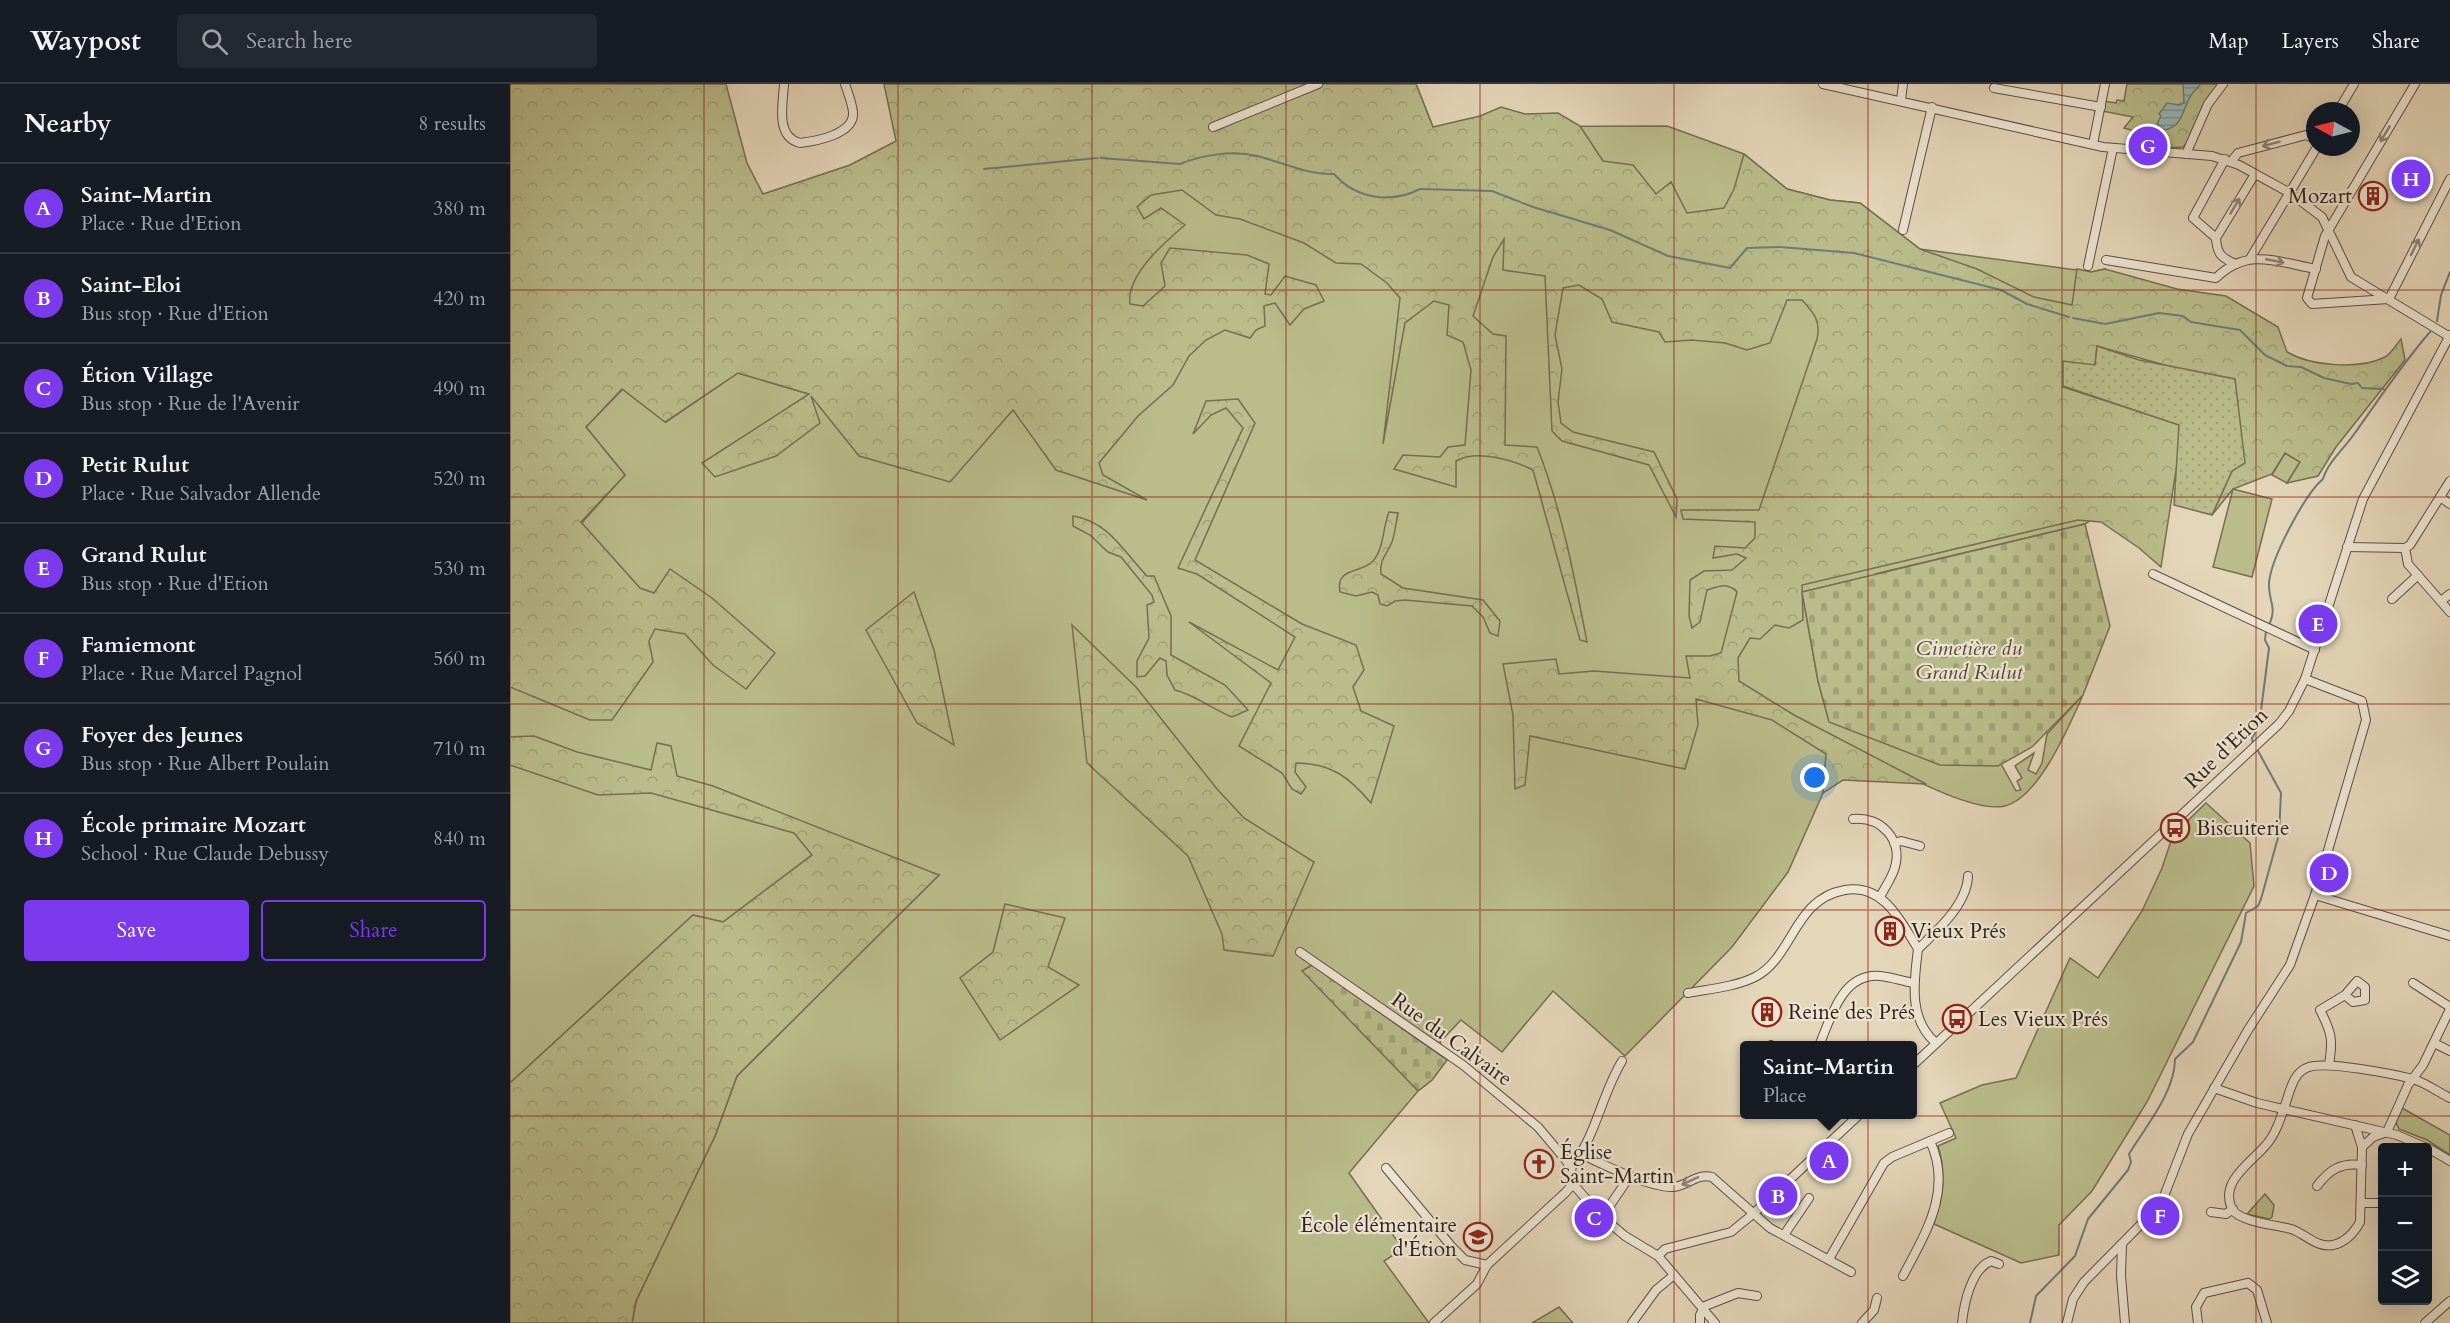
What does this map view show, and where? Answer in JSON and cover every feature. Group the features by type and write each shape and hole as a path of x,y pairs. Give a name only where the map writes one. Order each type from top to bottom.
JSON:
{"street":[{"path":"784,84 783,127 787,136 800,143 844,131 850,125 853,111 845,84"},
{"path":"1213,127 1318,84"},
{"path":"1824,84 2113,148 2228,160 2290,193 2322,217 2351,277 2450,336"},
{"path":"1901,100 1903,84"},
{"path":"2093,144 2105,84"},
{"path":"2186,154 2208,104 2223,84"},
{"path":"2343,102 2354,84"},
{"path":"2389,299 2312,304 2307,298 2329,229 2415,84"},
{"path":"1994,88 2101,107"},
{"path":"1903,230 1932,107"},
{"path":"2216,238 2193,218 2228,160 2238,153 2306,135"},
{"path":"2088,266 2113,148"},
{"path":"2106,260 2216,278 2251,257 2312,156"},
{"path":"2236,264 2220,257 2216,250 2216,238 2254,174"},
{"path":"2389,299 2450,179"},
{"path":"2251,257 2316,269"},
{"name":"Rue d'Etion","path":"1917,1061 2279,724 2289,711 2305,679 2363,499 2450,336"},
{"path":"2347,547 2405,548 2410,545 2450,481"},
{"path":"2440,497 2450,504"},
{"path":"2405,548 2408,564 2450,612"},
{"path":"2152,574 2315,650"},
{"path":"2392,599 2418,575"},
{"path":"2441,601 2450,594"},
{"path":"2067,1323 2073,1299 2084,1282 2160,1204 2188,1134 2290,965 2315,895 2366,720 2362,701 2305,679"},
{"path":"1853,819 1866,818 1877,822 1888,832 1894,843 1896,865 1880,897"},
{"path":"1894,843 1901,841 1920,846"},
{"path":"1936,1043 1924,1032 1919,1020 1913,983 1918,949 1962,899 1967,887 1968,876"},
{"path":"1688,993 1755,977 1769,966 1812,905 1823,896 1850,889 1872,891 1888,903 1918,949"},
{"path":"2315,895 2450,936"},
{"name":"Rue du Calvaire","path":"1300,952 1463,1065 1538,1127 1571,1168"},
{"path":"1821,1041 1840,997 1850,985 1864,977 1880,976 1913,983"},
{"path":"2362,1147 2373,1137 2387,1132 2408,1085 2415,1080 2450,1008 2413,983"},
{"path":"2329,1065 2331,1030 2320,1010 2345,995"},
{"path":"2434,1043 2450,1051"},
{"path":"1622,1061 1612,1077 1596,1126 1571,1168 1573,1184 1602,1217 1658,1256 1701,1310 1715,1323"},
{"path":"2355,1125 2362,1147 2362,1165 2360,1222 2355,1232 2334,1245 2322,1245 2294,1230 2239,1217 2232,1209 2230,1197 2233,1184 2246,1162 2269,1141 2284,1110 2293,1081 2300,1071 2310,1066 2329,1065 2415,1080 2450,1098"},
{"path":"2214,1088 2284,1110 2387,1132 2414,1143"},
{"path":"1658,1256 1665,1249 1731,1232 1754,1214 1855,1119"},
{"path":"1829,1259 1884,1163 1892,1157 1949,1132"},
{"path":"1903,1276 1935,1210 1940,1166 1930,1141"},
{"path":"2432,1151 2450,1161"},
{"path":"1581,1154 1630,1176 1665,1187 1675,1187 1705,1175 1712,1177 1754,1214 1784,1235 1851,1272"},
{"path":"2317,1186 2325,1174 2338,1167 2349,1163 2362,1165"},
{"path":"1386,1168 1465,1260 1487,1265"},
{"path":"1602,1217 1630,1176"},
{"path":"1434,1323 1477,1284 1487,1265 1573,1184"},
{"path":"1784,1235 1809,1198"},
{"path":"2361,1203 2378,1203"},
{"path":"2211,1212 2226,1214 2232,1209"},
{"path":"2122,1244 2121,1276 2125,1323"},
{"path":"1962,1323 1966,1297 1976,1277 1986,1263 1991,1261 1999,1264"},
{"path":"1632,1323 1656,1290 1674,1275"},
{"path":"2198,1323 2196,1307 2204,1293 2248,1283 2257,1290 2267,1323"},
{"path":"1701,1310 1738,1293 1757,1296"},
{"path":"1862,1323 1874,1310 1877,1298"},
{"path":"2425,1323 2450,1302"},
{"path":"1700,1323 1701,1310"}],"green space":[{"path":"510,84 726,84 747,163 763,194 850,165 896,141 884,84 1416,84 1433,127 1480,116 1501,107 1525,114 1558,113 1580,126 1603,161 1633,165 1656,194 1671,182 1687,213 1724,208 1734,189 1744,154 1787,189 1830,200 1860,203 1920,249 1977,269 2034,297 2072,305 2077,269 2091,272 2105,269 2177,289 2226,296 2278,327 2287,352 2309,361 2335,365 2362,364 2387,356 2401,339 2405,360 2336,447 2318,476 2287,483 2300,462 2285,453 2272,474 2233,489 2212,515 2232,471 2182,370 2097,346 2095,365 2063,387 2180,425 2181,438 2161,567 2139,548 2101,522 2078,520 1802,585 1803,620 1789,628 1775,625 1760,639 1750,638 1738,658 1739,681 1794,715 1926,784 1843,780 1823,793 1826,754 1772,720 1696,699 1698,725 1685,769 1530,736 1525,785 1515,789 1513,715 1503,664 1556,659 1559,674 1594,671 1690,678 1686,656 1710,656 1721,653 1737,592 1727,586 1707,590 1700,622 1692,628 1689,616 1690,580 1704,571 1732,570 1746,558 1737,554 1713,558 1715,546 1745,548 1755,538 1755,522 1683,519 1681,510 1759,510 1817,339 1818,327 1813,313 1802,300 1787,300 1770,343 1747,350 1725,343 1692,340 1665,342 1659,332 1612,322 1602,299 1579,285 1563,288 1555,335 1562,369 1558,402 1561,423 1573,432 1654,452 1677,499 1676,517 1649,465 1562,441 1552,431 1545,276 1503,270 1504,239 1493,257 1473,316 1493,334 1506,336 1505,445 1537,447 1554,495 1587,642 1580,640 1533,470 1495,457 1474,456 1456,461 1456,487 1394,469 1403,455 1440,457 1448,447 1465,445 1471,370 1463,342 1447,335 1449,305 1434,301 1405,323 1383,444 1400,298 1387,283 1361,264 1336,263 1304,243 1240,219 1216,215 1182,190 1151,195 1137,207 1144,219 1161,208 1185,225 1148,260 1140,271 1130,293 1130,304 1143,306 1165,286 1161,263 1170,248 1247,255 1269,264 1265,294 1271,295 1285,276 1316,285 1324,301 1304,309 1290,325 1275,303 1264,306 1265,326 1256,330 1250,338 1225,330 1206,340 1189,356 1173,385 1138,416 1099,463 1103,475 1147,500 1056,470 1013,410 950,482 859,456 811,396 820,423 776,456 715,477 702,463 809,394 738,373 665,422 622,389 586,427 625,475 581,522 640,588 654,593 670,569 712,598 775,653 746,689 713,665 685,634 655,629 649,641 653,662 612,720 590,720 510,687"},
{"path":"1416,84 1433,127 1667,126 1744,154 1787,189 1830,200 1860,203 1920,249 2091,272 2105,269 2063,386 2117,406 2104,511 2085,524 1875,574 1867,580 1865,577 1802,592 1818,681 1828,717 1933,762 1948,765 2001,764 2016,791 2021,790 2017,781 2022,778 2015,766 2034,753 2028,770 2036,774 2042,763 2047,734 2083,695 2052,758 2030,789 2018,800 2005,806 1987,806 1941,792 1828,733 1823,793 1788,872 1732,947 1625,1056 1553,991 1502,1052 1461,1020 1440,1042 1447,1060 1349,1173 1403,1249 1384,1261 1429,1323 632,1323 636,1301 715,1136 737,1076 939,875 812,855 723,922 693,915 510,1083 510,602 625,475 586,427 623,389 666,422 738,373 809,394 832,311"},
{"path":"2127,84 2219,84 2186,144 2183,147 2167,148 2137,136 2138,132 2124,128 2133,117 2102,111 2104,101 2116,103 2117,100 2124,101"},
{"path":"2097,346 2139,360 2235,379 2245,463 2232,471 2212,515 2174,505 2179,425 2063,386 2063,361 2095,365"},
{"path":"1238,399 1255,423 1195,560 1302,624 1356,645 1364,670 1353,687 1361,711 1394,726 1371,803 1355,786 1338,773 1319,766 1296,763 1295,772 1306,787 1301,794 1292,789 1282,773 1239,746 1271,683 1189,622 1278,670 1295,637 1197,574 1178,568 1243,428 1226,408 1211,415 1193,434 1206,401"},
{"path":"2285,453 2300,462 2287,483 2272,475"},
{"path":"2233,489 2272,499 2252,577 2213,567"},
{"path":"1389,512 1398,513 1392,542 1381,565 1381,574 1403,588 1483,600 1500,621 1498,636 1490,633 1483,617 1472,606 1405,600 1395,601 1387,606 1380,604 1378,595 1372,592 1356,596 1340,592 1341,578 1368,565 1377,556"},
{"path":"1073,516 1096,524 1106,531 1147,576 1154,576 1171,616 1171,655 1225,685 1248,710 1232,717 1190,695 1175,690 1167,675 1166,661 1160,658 1145,676 1137,677 1137,661 1149,638 1147,605 1154,602 1152,595 1121,557 1108,552 1090,535 1073,526"},
{"name":"Cimetière du Grand Rulut","path":"2085,524 2110,626 2083,695 2032,747 1998,766 1940,765 1829,722 1818,681 1802,592"},
{"path":"914,592 934,650 954,745 917,723 866,630"},
{"path":"1072,625 1136,687 1217,789 1244,818 1314,862 1273,956 1224,950 1222,934 1188,856 1087,763"},
{"path":"534,736 577,752 651,770 657,743 671,746 677,776 713,786 939,875 737,1076 715,1136 636,1301 632,1323 510,1323 510,1083 693,915 723,922 812,855 794,833 651,793 598,795 510,765 510,737"},
{"path":"2206,803 2250,843 2254,886 2147,1102 2092,1191 2059,1225 2059,1255 2021,1263 1934,1224 1943,1176 1938,1146 1956,1138 1940,1103 1982,1085 2016,1078 2070,958 2098,978 2142,911 2162,868 2173,835"},
{"path":"1005,904 1065,918 1048,967 1079,985 1000,1040 960,978 993,952"},
{"path":"1312,965 1447,1060 1432,1080 1418,1091 1302,971"},
{"path":"2402,1108 2450,1135 2450,1155 2427,1140 2399,1129 2396,1123"},
{"path":"2265,1194 2274,1205 2272,1217 2269,1219 2247,1214"},
{"path":"1559,1307 1573,1323 1532,1323"}],"water":[{"path":"2183,84 2201,84 2190,97 2178,123 2163,130 2157,124 2161,116 2159,114 2167,103 2179,105 2184,103"}],"waterway":[{"path":"1101,158 1180,164 1217,154 1238,153 1304,170 1334,174 1353,189 1374,196 1397,196 1420,189 1492,191 1533,207 1610,230 1668,256 1730,268 1747,248 1780,247 1854,253 2001,290 2027,304 2069,317"},
{"path":"984,169 1097,158"},
{"path":"2437,321 2441,295 2450,272"},
{"path":"2073,318 2105,324 2159,313 2183,316 2191,322 2240,330 2265,355 2287,366 2301,367 2324,378 2351,384 2358,383 2362,388 2384,389"},
{"path":"2270,623 2273,612 2269,589 2271,572 2290,527 2332,462 2399,370 2430,332"},
{"path":"2253,744 2252,738 2259,726 2269,648 2265,640 2266,631"},
{"path":"2030,1323 2036,1296 2075,1256 2088,1219 2128,1170 2131,1162 2129,1154 2165,1096 2174,1071 2175,1059 2193,1042 2241,942 2246,913 2258,906 2261,899 2279,834 2281,793 2257,749"}],"place":[{"name":"Foyer des Jeunes","path":"2148,146"},
{"name":"École primaire Mozart","path":"2411,179"},
{"name":"Mozart","path":"2373,196"},
{"name":"Grand Rulut","path":"2318,624"},
{"name":"Biscuiterie","path":"2175,828"},
{"name":"Petit Rulut","path":"2329,873"},
{"name":"Vieux Prés","path":"1890,931"},
{"name":"Reine des Prés","path":"1767,1012"},
{"name":"Les Vieux Prés","path":"1957,1019"},
{"name":"Saint-Martin","path":"1829,1161"},
{"name":"Église Saint-Martin","path":"1539,1164"},
{"name":"Saint-Eloi","path":"1778,1196"},
{"name":"Famiemont","path":"2160,1216"},
{"name":"Étion Village","path":"1594,1218"},
{"name":"École élémentaire d'Étion","path":"1478,1237"}]}
